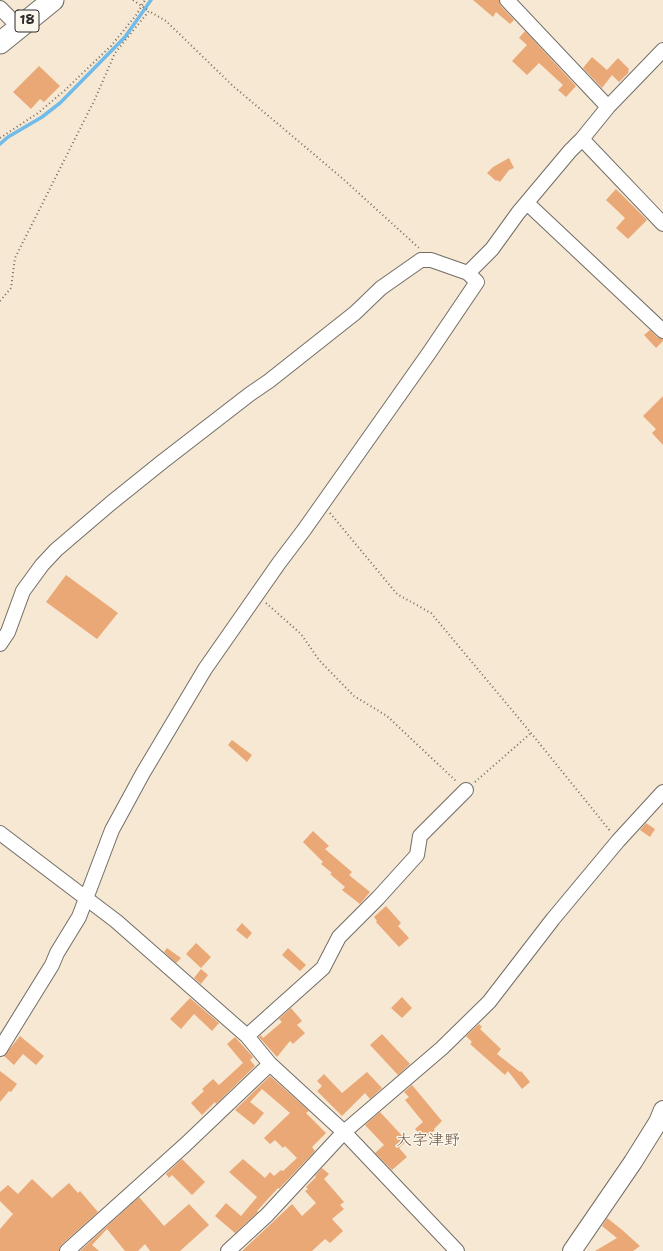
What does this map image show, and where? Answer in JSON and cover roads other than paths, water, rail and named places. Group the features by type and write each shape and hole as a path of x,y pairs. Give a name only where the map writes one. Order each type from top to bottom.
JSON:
{"highway":[{"name":"18","path":"0,43 53,0"}],"main road":[{"path":"572,1251 658,1122 663,1110"}],"street":[{"path":"507,0 608,107"},
{"path":"0,8 20,27"},
{"path":"468,273 492,249 527,203 608,107 663,50"},
{"path":"582,139 663,224"},
{"path":"527,203 663,331"},
{"path":"0,644 8,632 23,590 42,565 56,550 106,506 250,394 270,381 355,313 381,288 421,260 431,260 468,273 477,282 429,353 205,669 112,830 79,917 57,953 52,965 0,1049"},
{"path":"247,1036 323,968 339,937 378,898 417,855 420,836 466,790"},
{"path":"228,1251 267,1215 344,1132 442,1048 489,1002 552,919 618,841 663,792"},
{"path":"0,833 116,921 247,1036 270,1064 344,1132 457,1251"},
{"path":"67,1251 185,1145 270,1064"}],"waterway":[{"path":"0,144 8,137 42,117 60,103 125,37 151,0"}],"district":[{"name":"大字津野","path":"428,1141"}]}
